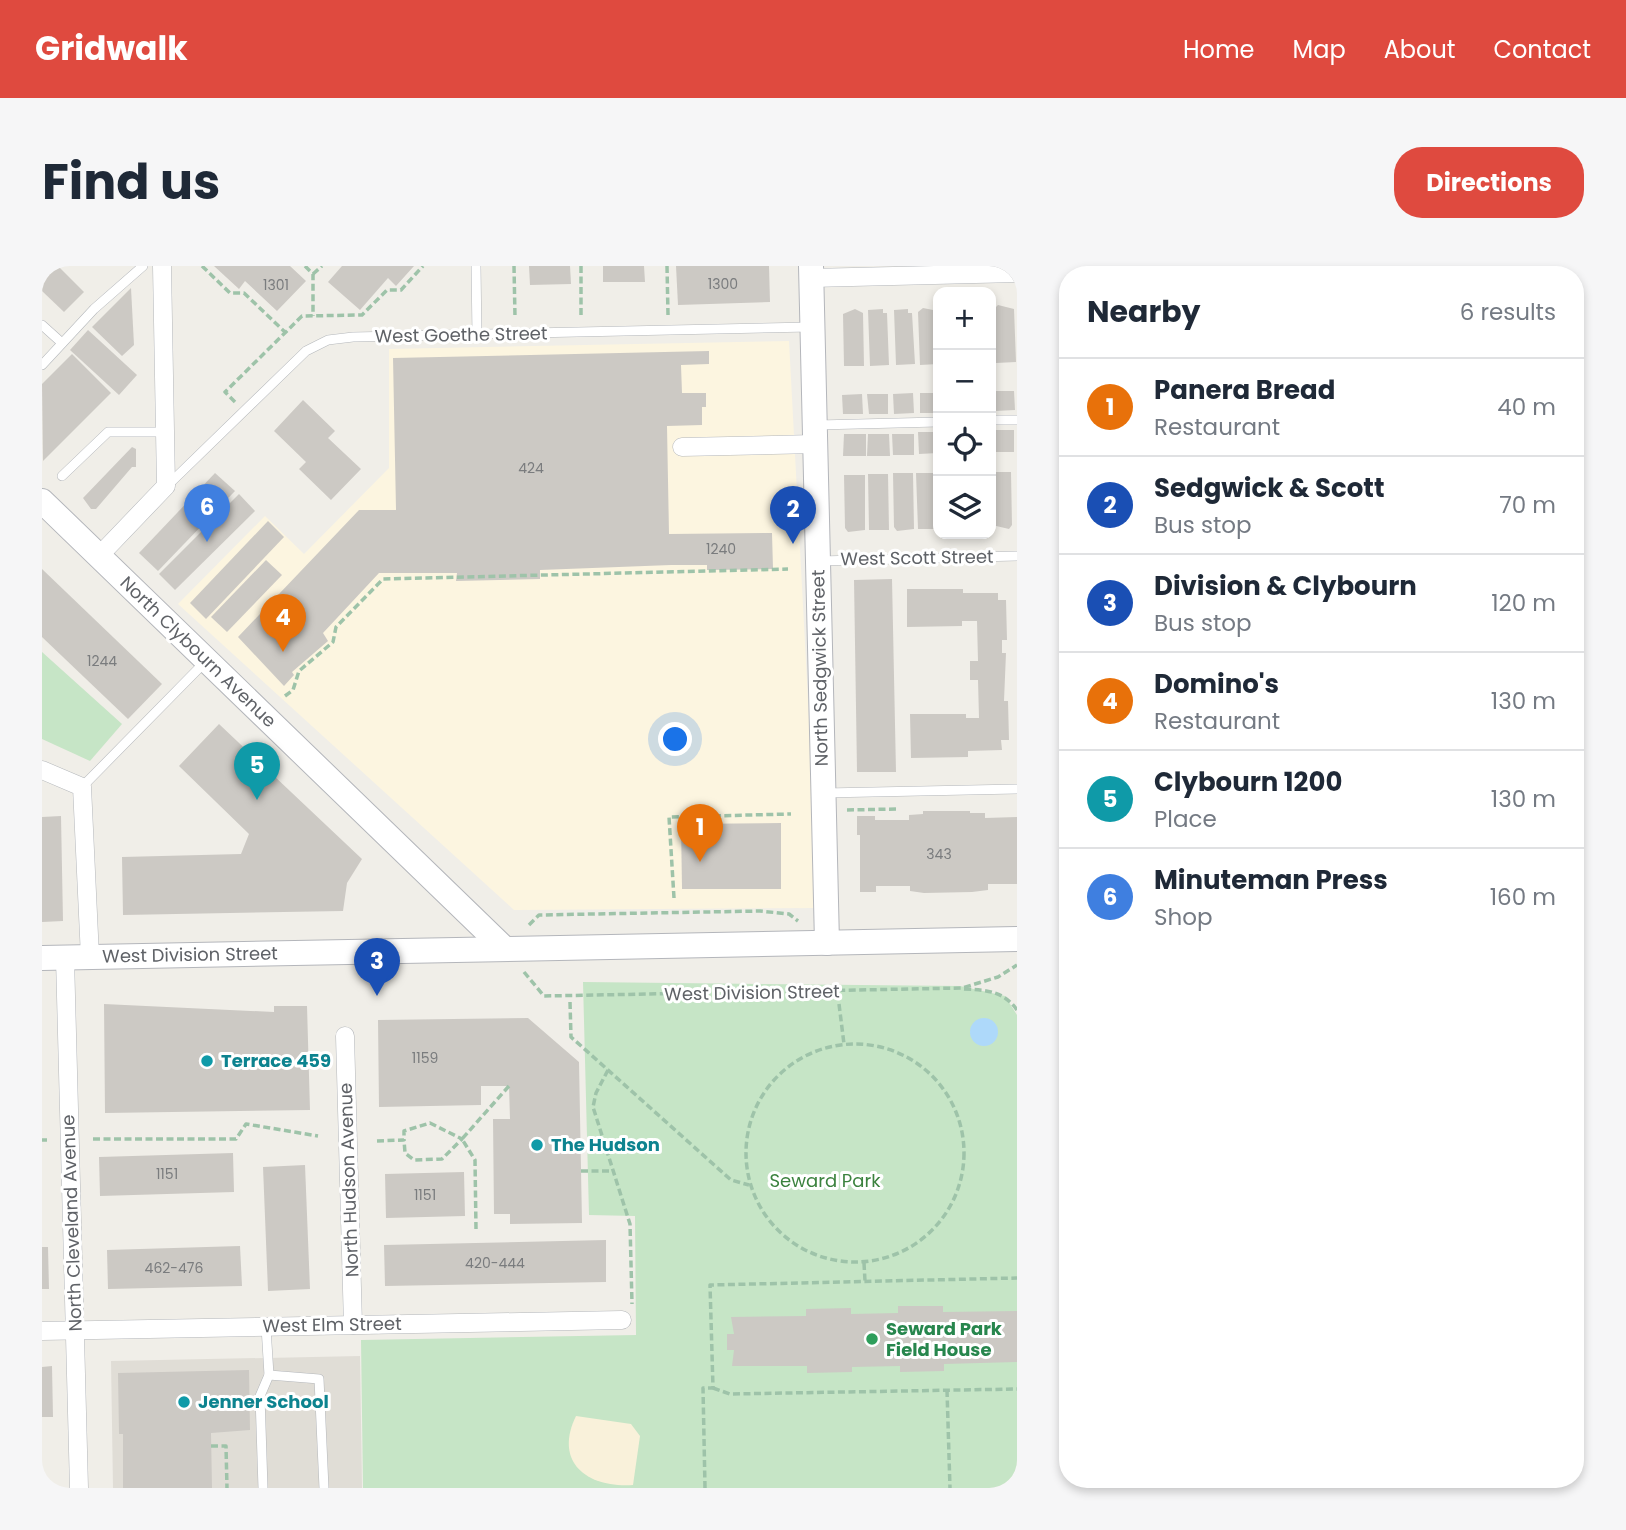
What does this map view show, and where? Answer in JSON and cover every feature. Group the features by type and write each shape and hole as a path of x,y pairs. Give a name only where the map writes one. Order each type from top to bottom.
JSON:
{"main road":[{"name":"North Sedgwick Street","path":"811,272 827,943"},
{"name":"North Clybourn Avenue","path":"42,501 505,949"},
{"name":"West Division Street","path":"54,958 1017,939"}],"street":[{"path":"99,556 166,486 162,266"},
{"path":"811,272 1017,273"},
{"path":"682,447 815,435"},
{"path":"42,770 82,787 90,957"},
{"name":"North Cleveland Avenue","path":"54,958 75,1331 79,1488"},
{"name":"North Hudson Avenue","path":"345,1036 353,1325"},
{"name":"West Elm Street","path":"42,1331 622,1320"}],"lane":[{"path":"42,365 94,309 143,266"},
{"path":"476,266 477,336"},
{"path":"42,325 62,343"},
{"name":"West Goethe Street","path":"166,486 306,351 328,340 353,337 812,327"},
{"path":"996,420 1017,420"},
{"path":"815,435 933,423"},
{"path":"62,476 108,432 165,432"},
{"name":"West Scott Street","path":"818,561 1017,556"},
{"path":"82,787 207,661"},
{"path":"823,793 1017,789"},
{"path":"263,1488 260,1396 268,1375 266,1327"},
{"path":"268,1375 319,1380 324,1488"}],"path":[{"path":"202,266 230,293 244,293 286,333"},
{"path":"305,266 313,274 313,316"},
{"path":"313,274 322,266"},
{"path":"514,266 515,317"},
{"path":"581,266 581,316"},
{"path":"667,266 668,315"},
{"path":"285,696 293,690 299,671 333,642 335,627 383,579 788,569"},
{"path":"674,898 669,817 791,814"},
{"path":"505,949 539,915 760,911 789,914 827,943"},
{"name":"West Division Street","path":"505,949 544,996 962,989 998,977 1017,965"},
{"path":"962,989 995,992 1008,999 1017,1010"},
{"path":"570,1002 571,1037 731,1180 749,1185"},
{"path":"839,1004 844,1044"},
{"path":"844,1044 878,1046 911,1059 920,1066 937,1081 956,1110 965,1143 962,1178 950,1210 927,1236 898,1255 864,1263 839,1262 815,1256 793,1244 774,1228 759,1208 749,1185 744,1153 749,1121 763,1092 785,1068 812,1052 844,1044"},
{"path":"608,1070 596,1093 593,1107 630,1224 632,1320 622,1320"},
{"path":"476,1229 475,1160 461,1139 430,1123 404,1131 405,1153 414,1160 442,1159 461,1139 509,1086"},
{"path":"93,1139 236,1139 246,1124 318,1136"},
{"path":"377,1141 404,1140"},
{"path":"581,1171 613,1171"},
{"path":"864,1263 865,1281"},
{"path":"713,1388 710,1285 1017,1278"},
{"path":"705,1488 703,1388 713,1388 730,1394 1017,1389"},
{"path":"947,1390 950,1488"},
{"path":"211,1446 226,1446 227,1488"}],"shaded area":[{"path":"789,341 819,908 514,910 178,604 265,516 304,554 389,468 389,349"},
{"path":"360,1356 362,1488 113,1488 111,1361"}],"green space":[{"path":"42,652 122,724 90,761 42,739"},
{"name":"Seward Park","path":"583,982 960,986 1005,996 1017,1015 1017,1488 363,1488 361,1340 636,1335 635,1216 589,1215"}],"sand":[{"path":"576,1416 631,1424 640,1436 633,1485 601,1482 578,1468 569,1446 570,1432"}],"water":[{"path":"984,1018 994,1022 998,1032 994,1042 984,1046 974,1042 970,1032 974,1022"}],"building":[{"path":"42,266 58,266 84,292 64,312 42,291"},
{"path":"214,266 290,266 306,281 277,311 245,281 239,289"},
{"path":"342,266 414,266 396,286 388,278 360,310 328,282"},
{"path":"529,266 570,266 571,284 530,285"},
{"path":"603,266 644,266 645,282 603,282"},
{"path":"676,266 769,266 770,302 678,305"},
{"path":"131,288 134,345 122,356 92,327"},
{"path":"998,305 1014,309 1016,362 996,363"},
{"path":"923,308 933,310 933,364 920,365 918,312"},
{"path":"855,309 863,313 864,366 844,366 843,314"},
{"path":"883,309 883,313 887,313 889,365 870,366 868,310"},
{"path":"908,309 908,313 912,313 915,364 896,365 894,310"},
{"path":"88,330 137,375 119,395 70,350"},
{"path":"709,351 709,364 681,365 682,393 706,393 706,407 702,407 702,425 667,426 669,534 772,533 773,569 707,570 707,565 671,565 540,570 540,579 456,581 457,573 379,573 323,633 328,641 292,672 294,675 284,686 238,637 359,510 396,510 393,358"},
{"path":"72,354 111,393 43,461 42,384"},
{"path":"996,391 1014,391 1015,410 996,411"},
{"path":"913,393 914,413 894,414 893,394"},
{"path":"920,393 933,393 933,413 920,413"},
{"path":"862,394 863,414 843,414 842,395"},
{"path":"867,394 888,394 888,414 869,414"},
{"path":"303,400 335,431 328,438 361,469 331,500 299,469 306,462 274,431"},
{"path":"996,430 1014,430 1014,452 996,452"},
{"path":"918,432 933,432 933,453 919,454"},
{"path":"844,434 866,434 866,456 843,456"},
{"path":"868,434 889,434 890,456 867,456"},
{"path":"892,434 914,434 914,455 893,455"},
{"path":"132,447 136,449 136,467 132,467 96,509 91,509 83,498"},
{"path":"996,472 1011,472 1012,525 1009,529 996,526"},
{"path":"215,473 235,491 158,571 139,553"},
{"path":"893,473 913,473 914,529 897,531 894,527"},
{"path":"916,473 933,473 933,529 918,529"},
{"path":"868,474 888,474 889,530 869,530"},
{"path":"844,475 865,475 865,530 848,532 845,528"},
{"path":"239,494 255,511 175,590 159,574"},
{"path":"268,521 284,537 206,619 190,603"},
{"path":"266,560 282,575 227,632 211,617"},
{"path":"42,569 162,684 128,719 42,637"},
{"path":"892,579 896,772 857,772 854,580"},
{"path":"907,589 963,589 963,593 998,593 998,600 1006,600 1007,640 1002,640 1002,653 1006,653 1004,701 1008,701 1009,740 1001,740 1002,750 968,751 968,757 911,758 910,714 966,714 966,718 979,718 978,680 970,680 970,661 978,661 977,621 962,621 962,626 907,627"},
{"path":"219,724 362,859 347,883 343,911 123,915 122,857 241,854 249,834 179,766"},
{"path":"923,811 970,811 985,813 985,818 1017,817 1017,884 988,884 988,890 972,892 924,893 910,891 910,886 876,886 876,892 860,892 860,835 857,835 857,816 875,816 875,820 909,820 909,815 923,814"},
{"path":"61,816 63,921 42,922 42,817"},
{"path":"781,823 781,889 682,889 681,824"},
{"name":"Terrace 459","path":"104,1004 274,1012 274,1006 307,1006 310,1110 105,1113"},
{"name":"The Hudson","path":"528,1018 579,1062 582,1223 510,1224 510,1214 494,1214 493,1119 510,1119 509,1086 481,1086 481,1105 379,1107 378,1020"},
{"path":"233,1153 234,1192 100,1196 99,1157"},
{"path":"305,1165 310,1289 268,1291 263,1167"},
{"path":"464,1172 465,1216 386,1218 385,1174"},
{"path":"606,1240 606,1282 385,1286 384,1245"},
{"path":"240,1246 242,1286 108,1289 107,1250"},
{"path":"42,1247 48,1247 49,1289 42,1289"},
{"name":"Seward Park Field House","path":"898,1306 943,1306 943,1312 1017,1311 1017,1362 944,1364 944,1371 900,1372 900,1366 852,1367 852,1372 807,1373 807,1366 732,1366 734,1350 727,1350 727,1334 734,1334 731,1317 806,1316 806,1309 851,1308 851,1314 898,1313"},
{"path":"52,1366 53,1417 42,1417 42,1367"},
{"name":"Jenner School","path":"249,1370 250,1430 211,1433 212,1488 123,1488 123,1434 119,1434 118,1373"}],"place":[{"name":"Minuteman Press","path":"207,542"},
{"name":"Sedgwick & Scott","path":"793,544"},
{"name":"Domino's","path":"283,652"},
{"name":"Clybourn 1200","path":"257,800"},
{"name":"Panera Bread","path":"700,862"},
{"name":"Division & Clybourn","path":"377,996"},
{"name":"Terrace 459","path":"207,1061"},
{"name":"The Hudson","path":"537,1145"},
{"name":"Seward Park Field House","path":"872,1339"},
{"name":"Jenner School","path":"184,1402"}]}
